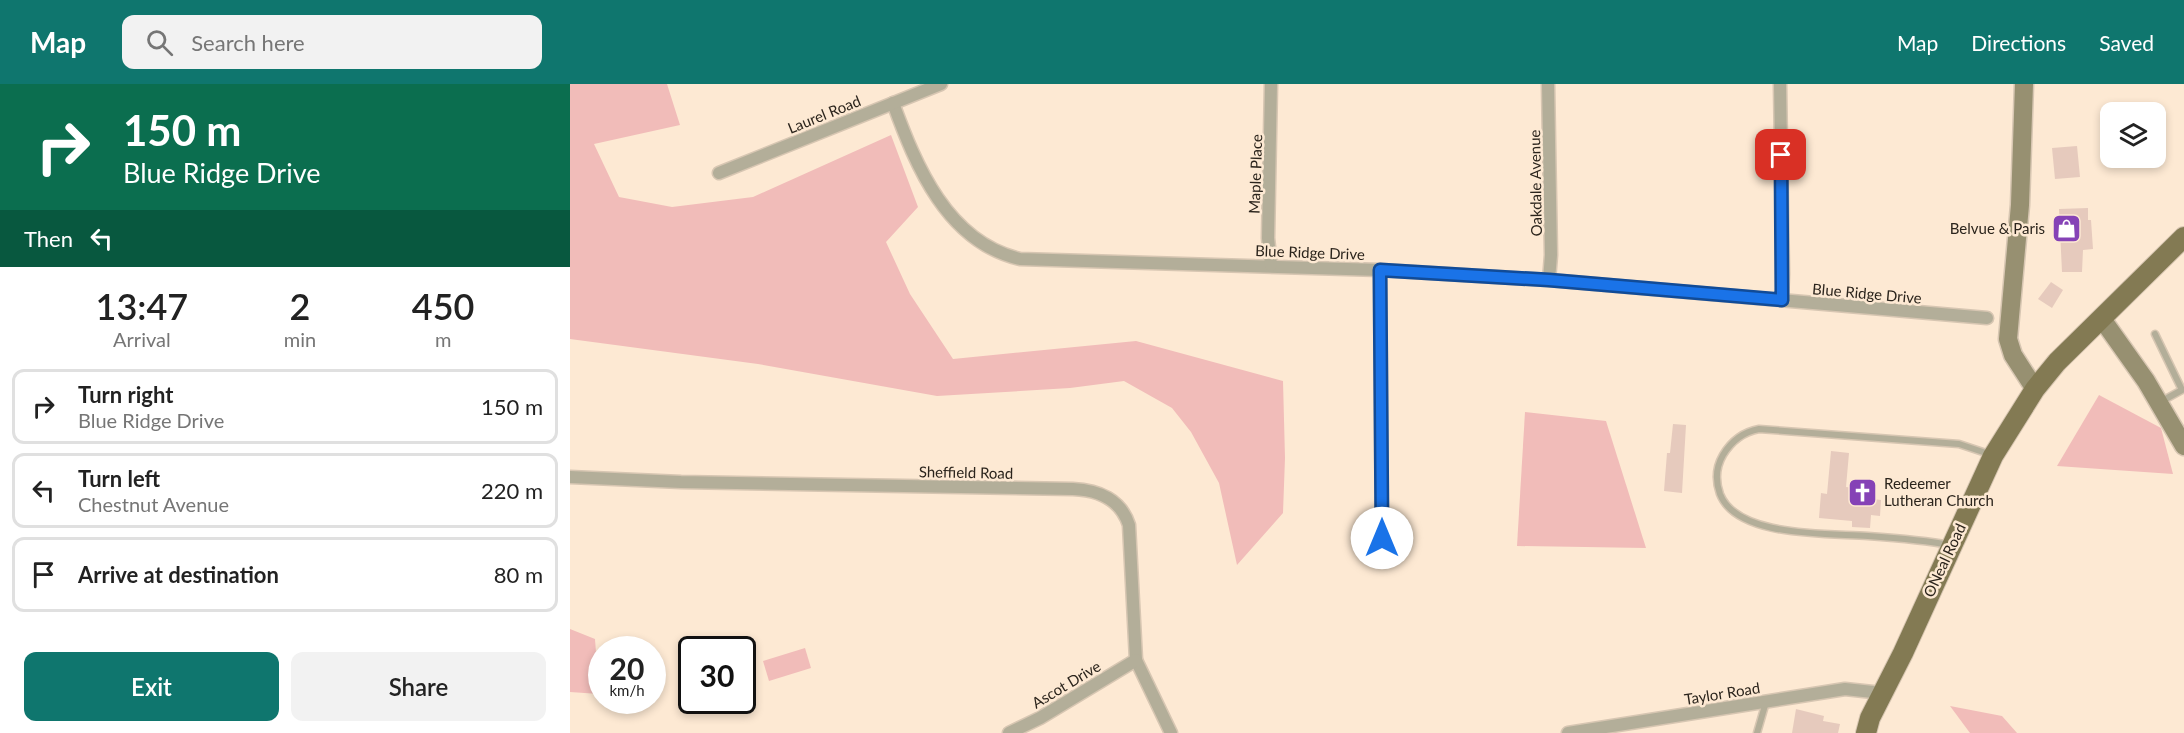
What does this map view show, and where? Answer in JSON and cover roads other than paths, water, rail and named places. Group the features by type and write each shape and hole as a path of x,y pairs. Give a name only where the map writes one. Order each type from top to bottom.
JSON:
{"main road":[{"name":"ONeal Road","path":"1866,733 1882,693 1903,653 1993,456 2035,389 2057,362 2184,237"}],"street":[{"name":"Laurel Road","path":"719,173 940,84"},
{"name":"Maple Place","path":"1271,84 1268,238 1271,265"},
{"name":"Oakdale Avenue","path":"1548,84 1551,255 1549,280"},
{"path":"1780,84 1782,300"},
{"path":"2024,84 2020,205 2008,339 2013,355 2035,389"},
{"name":"Blue Ridge Drive","path":"893,103 923,174 938,201 963,227 1002,254 1034,260 1271,265 1549,280 1987,318"},
{"path":"1380,270 1382,538"},
{"path":"2102,319 2158,402 2184,446"},
{"name":"Sheffield Road","path":"570,477 681,482 1005,487 1093,491 1107,497 1119,507 1129,525 1136,660 1171,733"},
{"name":"Ascot Drive","path":"1009,733 1040,718 1136,660"},
{"name":"Taylor Road","path":"1568,733 1845,689 1882,693"}],"lane":[{"path":"2155,334 2182,390 2158,402"},
{"path":"1951,545 1765,527 1732,510 1723,500 1718,488 1717,473 1720,460 1738,437 1748,431 1759,429 1959,444 1993,456"},
{"path":"1757,733 1766,701"}],"place":[{"name":"Belvue & Paris","path":"2066,228"},
{"name":"Redeemer Lutheran Church","path":"1863,492"}]}
